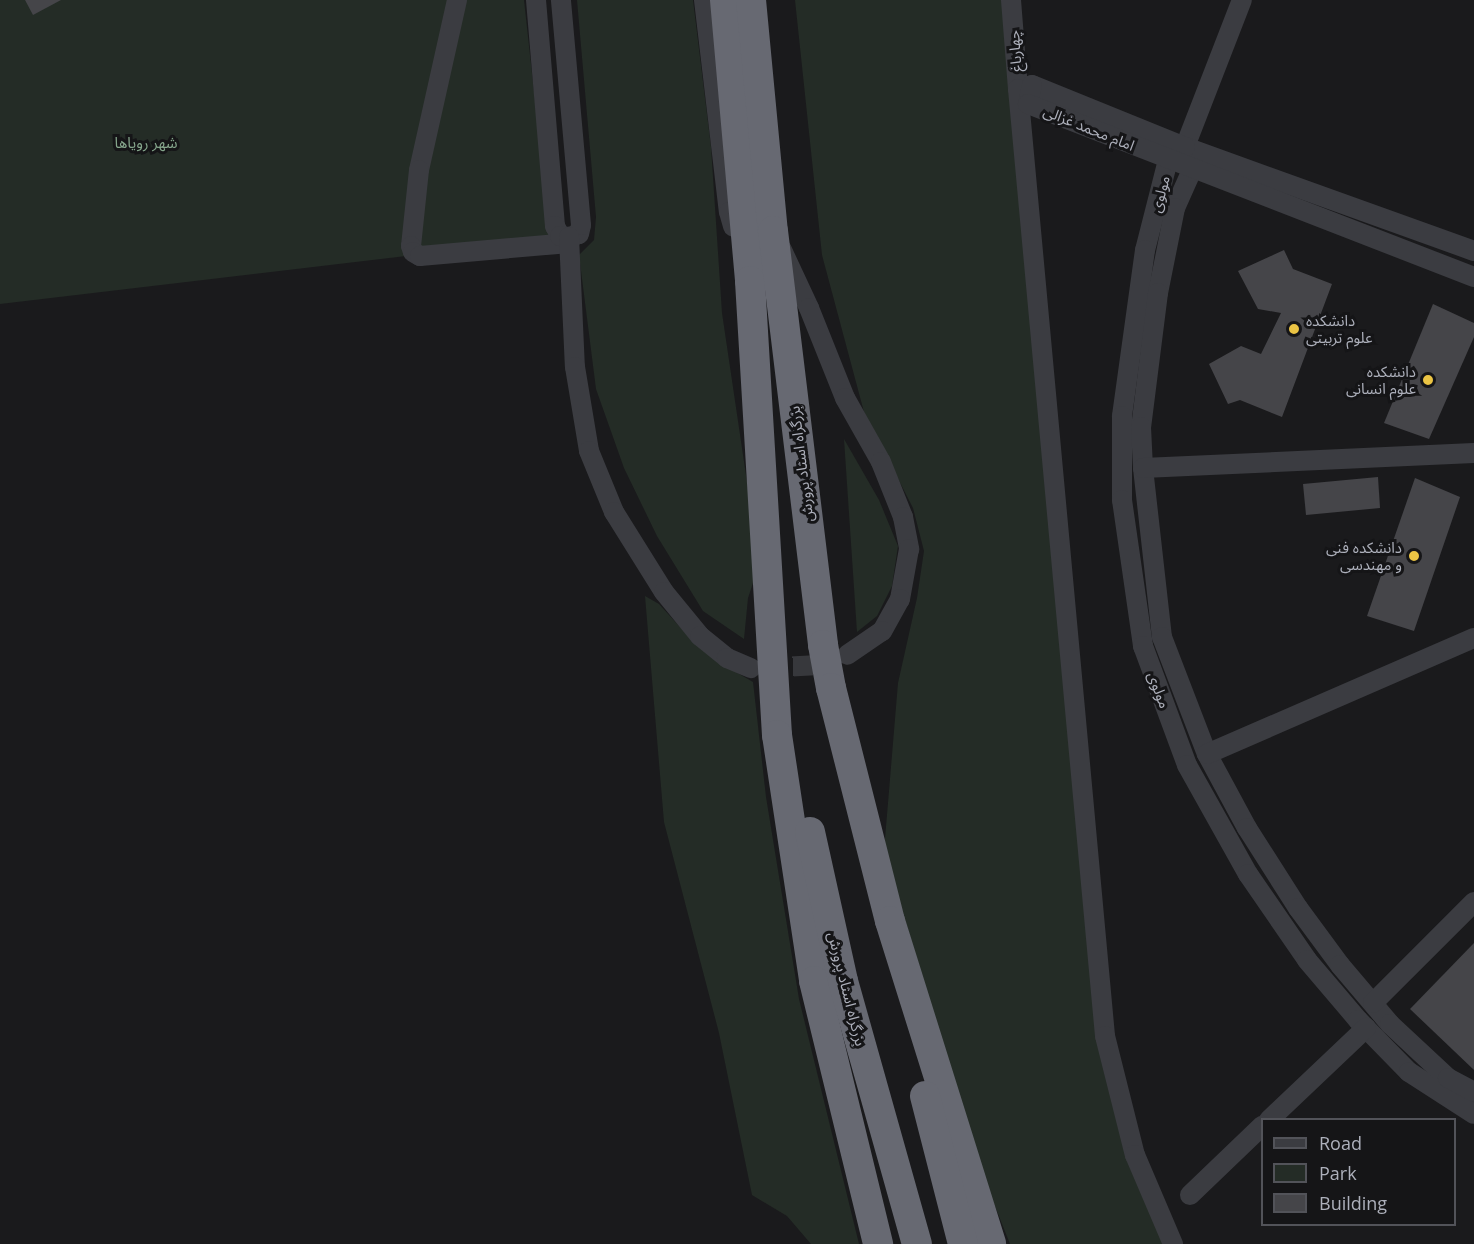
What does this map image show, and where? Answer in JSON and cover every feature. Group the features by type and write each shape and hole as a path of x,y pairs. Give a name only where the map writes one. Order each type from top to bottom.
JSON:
{"highway":[{"name":"بزرگراه استاد پرورش","path":"725,0 750,281 777,735 814,981 878,1244"},
{"name":"بزرگراه استاد پرورش","path":"751,0 773,231 823,645 831,688 890,921 991,1244"},
{"name":"بزرگراه استاد پرورش","path":"777,735 808,822 843,981 917,1244"},
{"name":"بزرگراه استاد پرورش","path":"890,921 909,1035 963,1244"}],"street":[{"path":"457,0 419,170 411,246 413,252 420,256 569,240 579,234 581,225 561,0"},
{"path":"536,0 555,226 560,236 569,240"},
{"path":"704,0 729,212 750,281"},
{"name":"چهارباغ","path":"1011,0 1024,92 1105,1036 1136,1155 1173,1244"},
{"path":"1181,160 1242,0"},
{"name":"امام محمد غزالی","path":"1024,92 1032,85 1181,160 1474,277"},
{"name":"امام محمد غزالی","path":"1181,160 1474,251"},
{"name":"مولوی","path":"1181,160 1175,208 1158,293 1141,427 1143,468 1162,637 1207,754 1248,828 1298,908 1373,1003 1405,1038 1430,1074 1474,1114"},
{"name":"مولوی","path":"1181,160 1145,250 1122,416 1122,500 1143,646 1187,765 1248,873 1307,960 1408,1072 1449,1078 1474,1092"},
{"path":"773,231 809,308 845,398 881,462 903,517 909,549 900,599 882,631 848,655"},
{"path":"569,240 575,367 589,451 614,512 664,592 700,636 728,658 751,668"},
{"path":"1143,468 1474,453"},
{"path":"1139,623 1160,619"},
{"path":"1207,754 1474,638"},
{"path":"1178,743 1200,734"},
{"path":"1373,1003 1474,902"},
{"path":"1270,1118 1366,1028"},
{"path":"1392,1055 1405,1038"},
{"path":"1190,1195 1261,1128"}],"green space":[{"name":"شهر رویاها","path":"0,0 524,0 550,239 0,304"},
{"path":"577,0 693,0 711,147 722,313 755,536 756,574 748,598 744,639 703,611 657,536 624,468 596,389 579,255 594,240 596,217"},
{"path":"795,0 1006,0 1098,992 1170,1244 1010,1244 985,1181 884,851 898,683 917,598 924,551 913,508 864,412 822,255"},
{"path":"844,439 879,500 898,546 892,586 877,616 857,632"},
{"path":"645,596 659,604 690,638 722,664 753,682 766,797 799,999 859,1244 811,1244 787,1216 752,1195 719,1033 664,822"}],"building":[{"path":"25,0 61,0 33,15"},
{"name":"دانشکده علوم تربیتی","path":"1284,250 1293,269 1332,284 1282,417 1240,400 1228,404 1209,364 1241,346 1261,354 1281,313 1258,309 1238,271"},
{"name":"دانشکده علوم انسانی","path":"1433,304 1474,323 1474,337 1429,439 1384,423"},
{"path":"1378,477 1380,508 1306,515 1303,484"},
{"name":"دانشکده فنی و مهندسی","path":"1415,478 1460,497 1414,631 1367,616"},
{"path":"1474,943 1474,1070 1410,1009"}],"tunnel":[{"path":"763,668 819,665 837,658"}],"place":[{"name":"دانشکده علوم تربیتی","path":"1294,329"},
{"name":"دانشکده علوم انسانی","path":"1428,380"},
{"name":"دانشکده فنی و مهندسی","path":"1414,556"}]}
